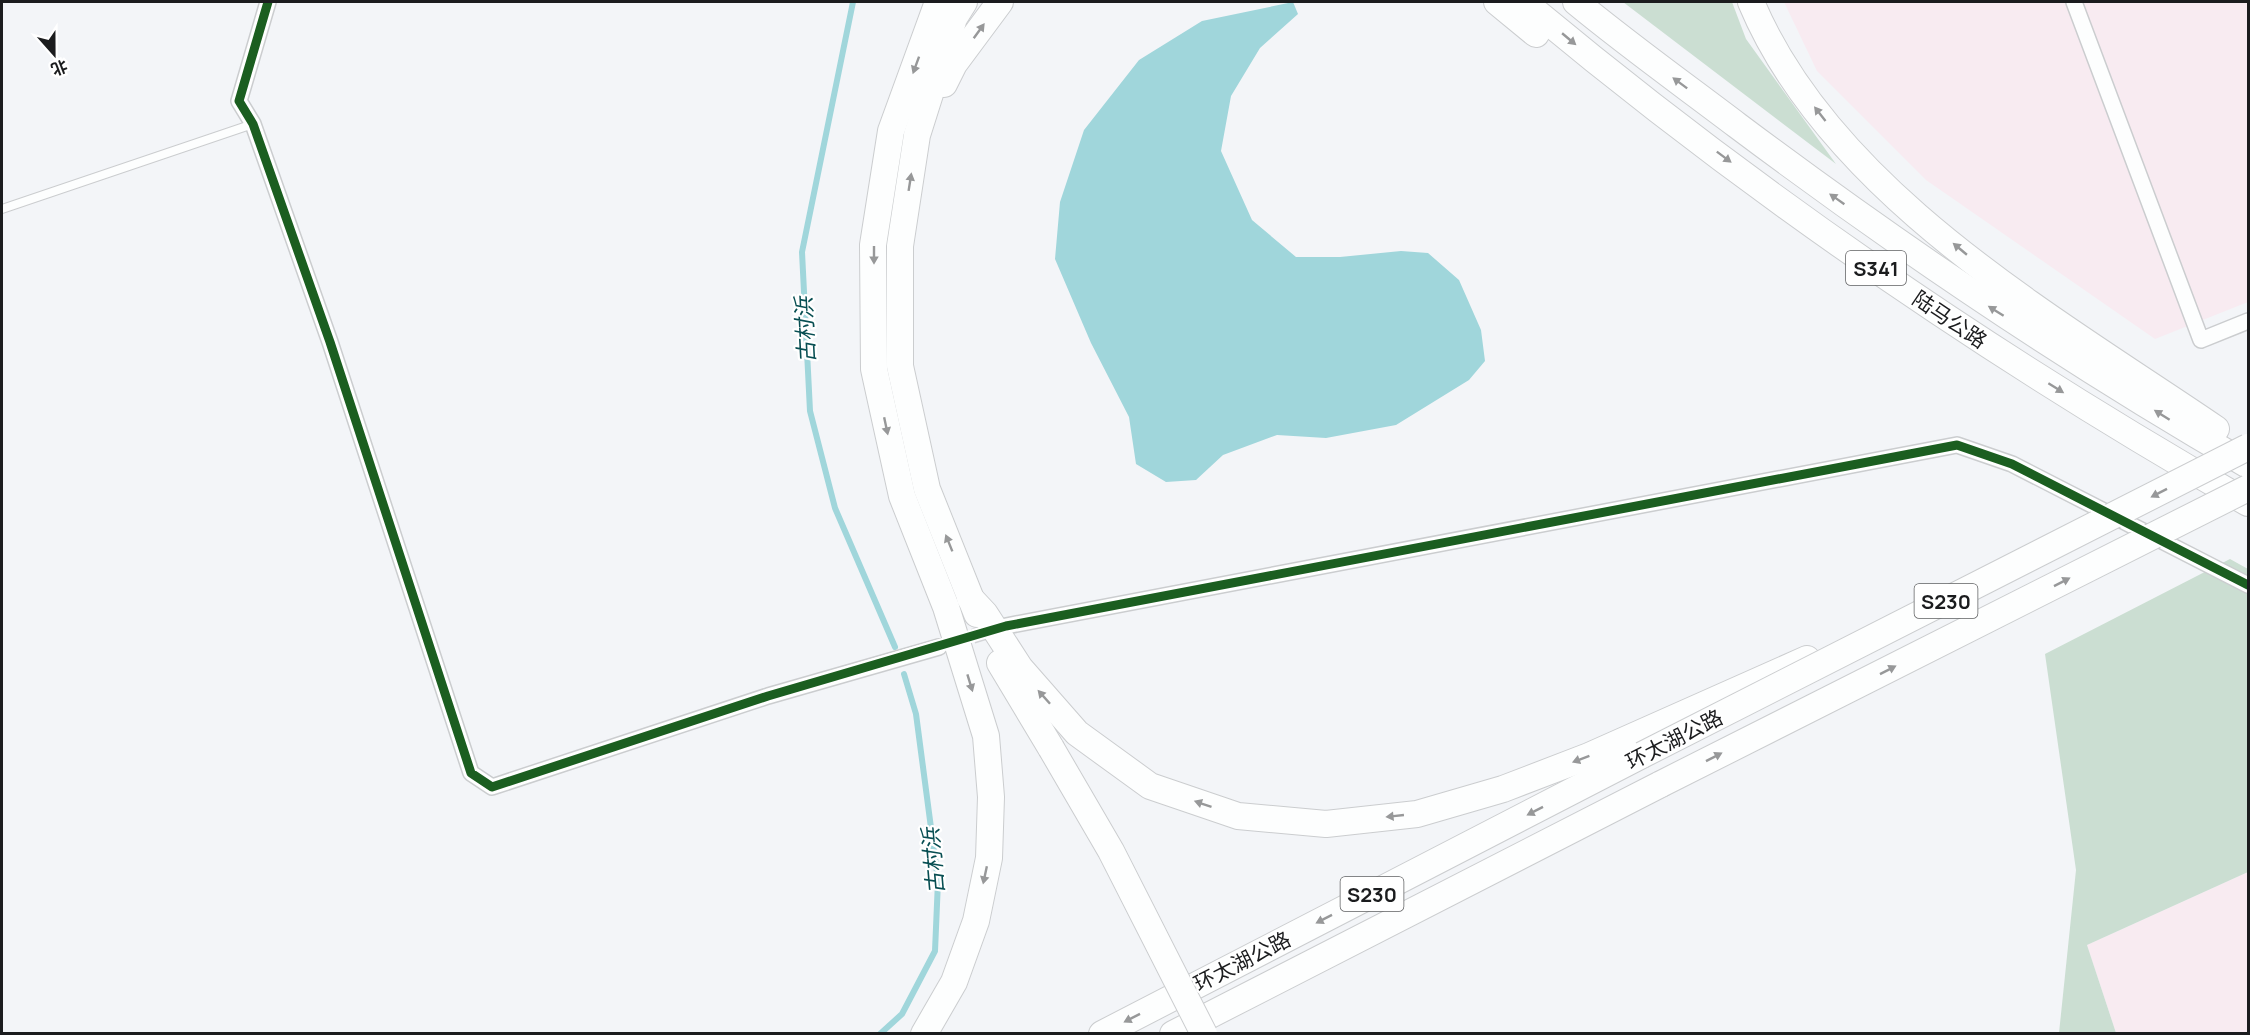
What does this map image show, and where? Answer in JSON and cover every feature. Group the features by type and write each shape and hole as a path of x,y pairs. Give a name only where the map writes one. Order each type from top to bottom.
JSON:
{"highway":[{"path":"964,2 954,18 917,135 900,246 900,366 927,489 986,639 1186,1034"},
{"path":"917,135 954,64 1000,2"},
{"path":"1497,2 1574,66 1761,207 2016,363"},
{"name":"陆马公路","path":"1524,2 1585,53 1771,193 1962,329 2160,453 2248,503"},
{"name":"陆马公路","path":"1576,2 1791,166 1981,301 2177,424 2248,465"},
{"path":"1751,2 1760,22 1796,82 1839,138 1888,190 1996,279 2248,449"},
{"path":"924,1034 954,982 976,921 989,858 992,797 986,736 946,607 902,496 874,369 873,245 891,131 938,4"},
{"name":"环太湖公路","path":"1102,1034 1638,745 1999,574 2248,449"},
{"name":"环太湖公路","path":"1173,1034 1525,852 2248,488"},
{"path":"970,598 985,614 1020,669 1077,733 1150,786 1238,816 1326,824 1417,814 1503,789 1589,756 1638,745"},
{"path":"946,607 960,624 1111,851 1204,1034"},
{"path":"1194,1034 1291,984 1525,852"}],"street":[{"path":"268,2 239,101 253,124 330,342 471,773 492,787 768,696 939,647"},
{"path":"2074,2 2201,340 2248,321"},
{"path":"1006,626 1957,445 2012,464 2248,585"}],"lane":[{"path":"2,209 253,124"}],"shaded area":[{"path":"1784,2 2248,2 2248,302 2155,339 1926,180 1817,71"},
{"path":"2248,872 2248,1033 2116,1033 2087,945"}],"green space":[{"path":"1623,2 1732,2 1746,39 1836,164"},
{"path":"2230,559 2248,569 2248,872 2087,945 2116,1033 2059,1033 2076,870 2045,654"}],"water":[{"path":"1293,2 1298,14 1260,48 1231,96 1221,151 1252,220 1296,257 1340,257 1401,251 1428,253 1459,280 1481,330 1485,361 1469,380 1396,425 1326,438 1277,435 1223,455 1196,480 1166,482 1136,464 1129,417 1091,343 1055,259 1060,202 1084,130 1139,60 1202,21"}],"waterway":[{"name":"古村浜","path":"853,2 802,252 810,411 835,508 895,647"},
{"name":"古村浜","path":"880,1034 902,1014 935,951 938,881 916,714 904,674"}],"tunnel":[{"path":"951,643 1000,628"}],"cycle path":[{"path":"268,2 239,101 253,124 330,342 471,773 492,787 768,696 1006,626 1957,445 2012,464 2248,585"}]}
